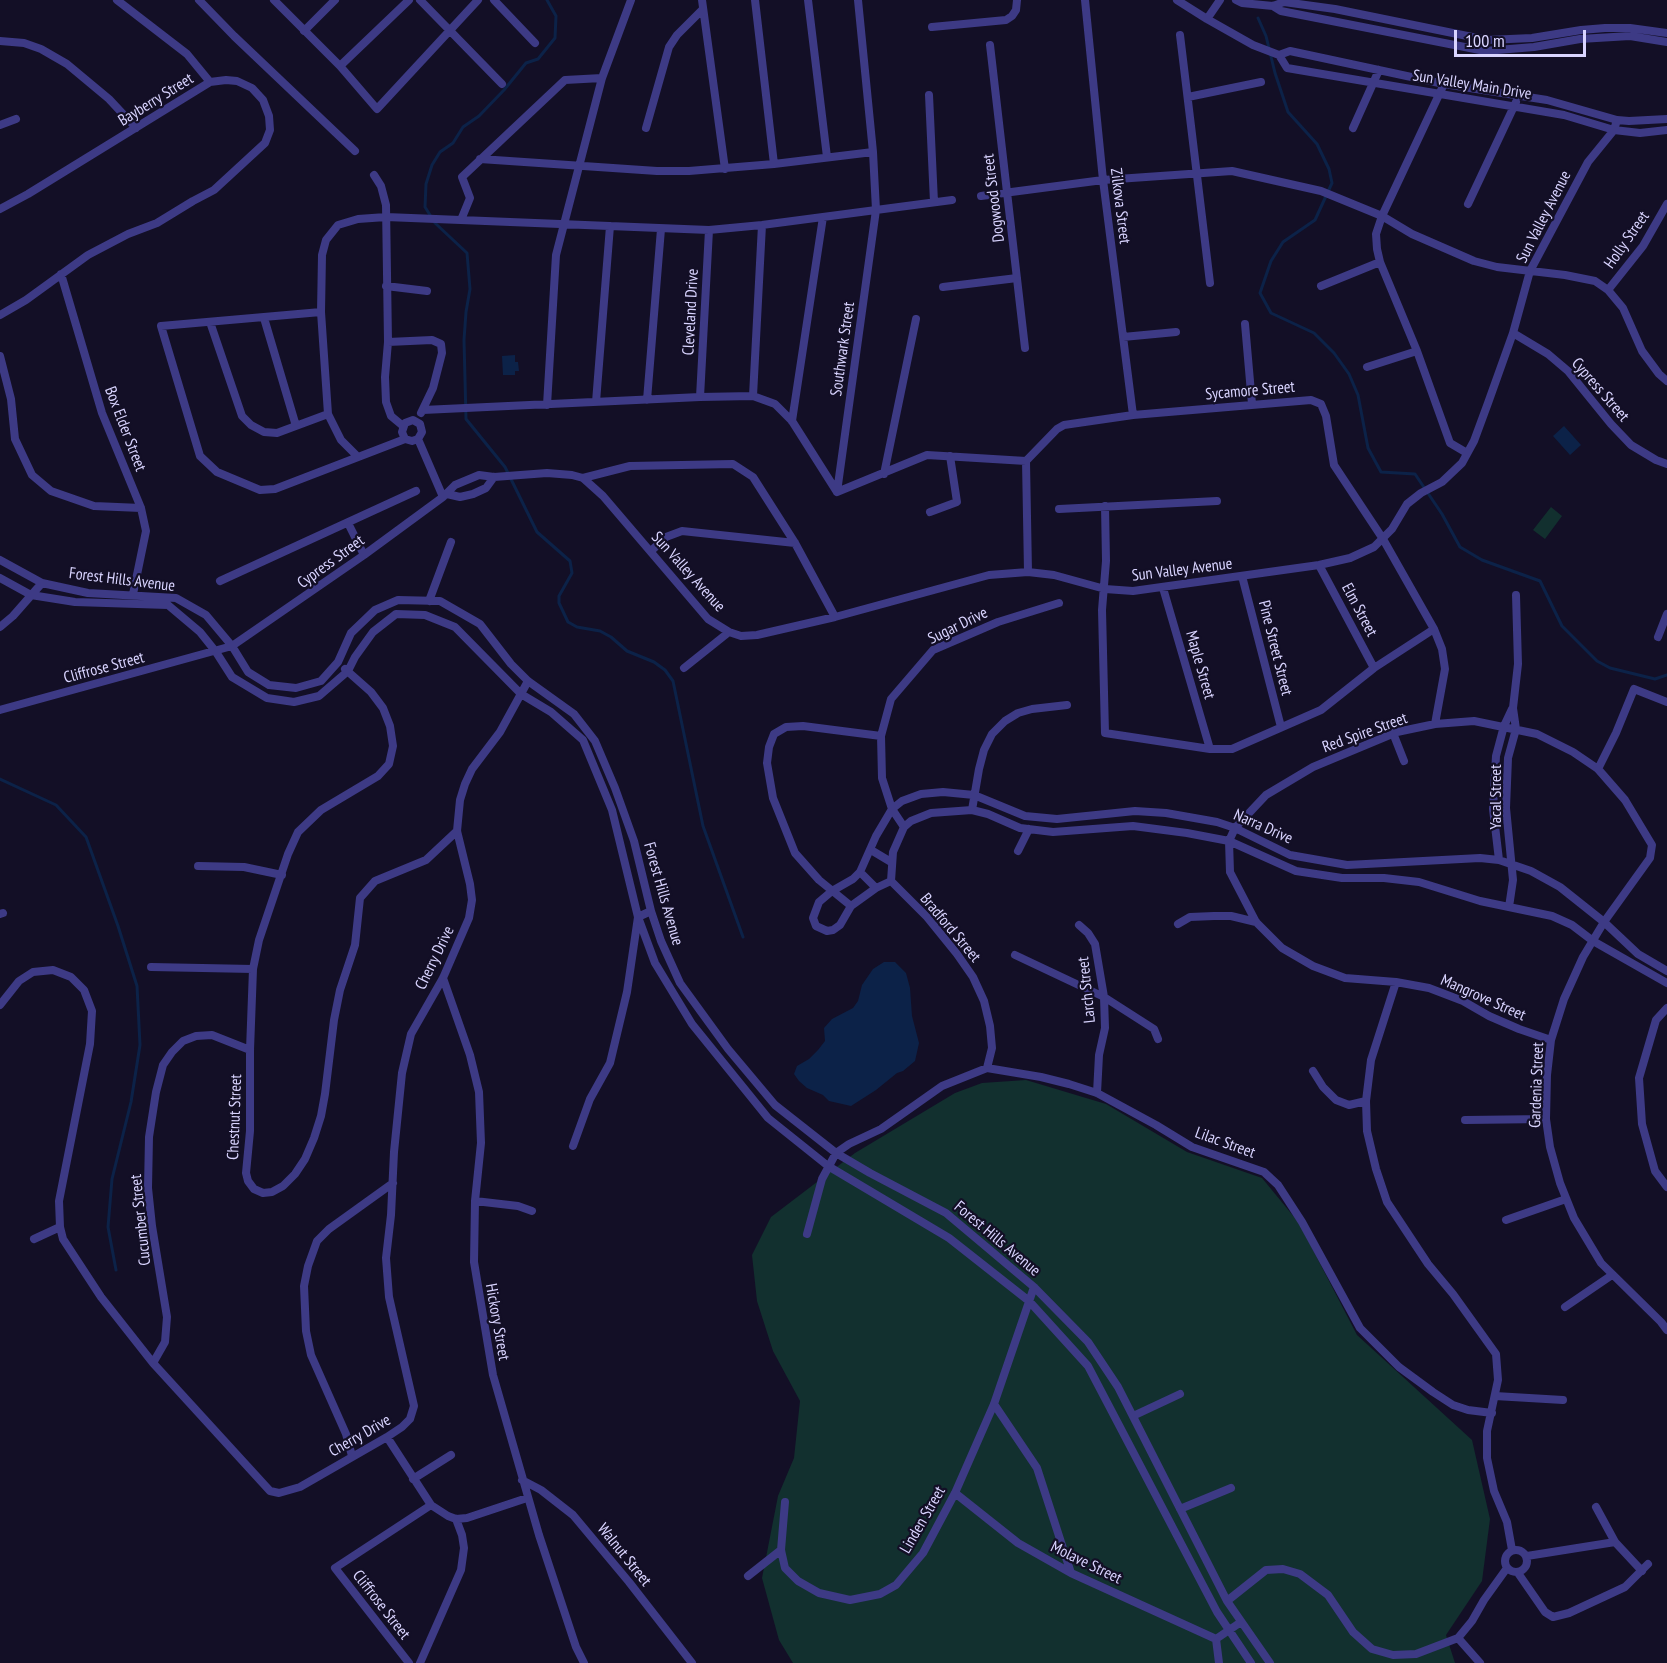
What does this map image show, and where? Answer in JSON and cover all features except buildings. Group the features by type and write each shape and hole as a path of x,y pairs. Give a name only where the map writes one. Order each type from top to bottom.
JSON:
{"street":[{"path":"117,0 187,54 210,82"},
{"path":"199,0 355,152"},
{"path":"274,0 340,66 377,109 478,0"},
{"path":"304,31 335,0"},
{"path":"340,66 409,0"},
{"path":"420,0 502,84"},
{"path":"494,0 535,44"},
{"path":"547,405 556,255 602,78 632,0"},
{"path":"755,0 774,164"},
{"path":"808,0 827,158"},
{"name":"Southwark Street","path":"837,492 876,210 873,152 858,0"},
{"path":"932,27 1006,20 1016,10 1017,0"},
{"name":"Zilkova Street","path":"1086,0 1103,180 1133,415"},
{"name":"Sun Valley Main Drive","path":"1177,0 1253,45 1276,54 1287,68 1564,115 1614,130 1640,133 1667,130"},
{"path":"1207,19 1220,0"},
{"path":"1236,0 1242,3 1273,6 1284,2 1335,9 1487,40 1532,38 1605,28 1630,28 1667,33"},
{"path":"703,4 725,169"},
{"path":"646,128 669,47 676,35 703,4"},
{"path":"1273,6 1281,11 1485,51 1515,50 1580,39 1630,36 1667,42"},
{"path":"1180,35 1210,283"},
{"path":"0,41 41,49 67,64 109,99 136,128"},
{"name":"Dogwood Street","path":"990,45 1025,348"},
{"name":"Sun Valley Main Drive","path":"1276,54 1290,51 1444,84 1557,103 1617,120 1667,118"},
{"path":"1353,128 1379,70"},
{"path":"461,220 470,198 462,177 565,80 602,78"},
{"name":"Bayberry Street","path":"0,209 210,82 237,81 252,88 263,100 269,116 270,130 265,143 214,190 158,223 128,234 88,255 26,300 0,315"},
{"path":"1188,97 1261,82"},
{"path":"1444,84 1382,216 1376,234 1380,261 1417,351 1450,443 1467,453"},
{"path":"929,95 934,202"},
{"path":"1468,204 1518,96"},
{"path":"0,125 15,120"},
{"name":"Sun Valley Avenue","path":"583,478 603,496 708,619 729,632 741,636 757,635 835,617 970,579 1009,572 1054,575 1105,590 1133,591 1319,565 1350,558 1374,547 1383,539 1407,504 1421,493 1442,482 1462,463 1485,412 1513,333 1530,271 1588,162 1614,130 1617,120"},
{"path":"480,159 657,171 725,169 873,152"},
{"path":"981,196 1103,180 1232,171 1322,191 1382,216 1412,234 1474,261 1497,267 1595,281 1608,290 1623,308 1642,351 1667,381"},
{"path":"374,175 384,194 386,217 388,342 385,376 386,402 391,416 403,426"},
{"path":"357,456 341,440 328,414 321,312 322,255 330,232 338,225 358,219 386,217 709,230 952,200"},
{"name":"Holly Street","path":"1608,290 1643,246 1667,204"},
{"path":"792,421 823,217"},
{"path":"753,396 762,225"},
{"path":"596,402 610,226"},
{"path":"648,400 661,229"},
{"name":"Cleveland Drive","path":"699,397 709,230"},
{"path":"1321,286 1380,261"},
{"name":"Box Elder Street","path":"61,274 102,413 141,508 146,531 133,594"},
{"path":"943,287 1017,278"},
{"path":"386,286 427,291"},
{"path":"321,312 161,326 196,447 207,465 217,472 260,490 275,489 405,438"},
{"path":"264,318 296,426"},
{"path":"884,474 916,319"},
{"path":"210,322 242,416 250,425 264,432 278,433 328,414"},
{"path":"1245,324 1252,404"},
{"path":"1123,337 1176,332"},
{"name":"Cypress Street","path":"1513,333 1548,354 1568,371 1631,445 1667,464"},
{"path":"388,342 432,340 441,344 442,353 433,388 417,421"},
{"path":"1367,367 1417,351"},
{"path":"0,356 10,399 15,439 32,475 51,491 94,506 141,508"},
{"path":"423,410 753,396 775,404 792,421 837,492 927,455 1026,461 1028,572"},
{"name":"Sycamore Street","path":"1026,461 1057,429 1064,425 1133,415 1252,404 1311,400 1321,404 1326,416 1334,465 1383,539 1434,629 1442,649 1445,669 1435,724"},
{"path":"409,421 417,421 423,432 418,439 412,441 405,438 402,432 403,426 409,421"},
{"path":"418,439 445,496"},
{"path":"930,512 957,502 950,456"},
{"path":"445,496 455,485 484,475 494,477 561,473 583,478 630,466 733,464 753,477 795,543 835,617"},
{"path":"445,496 460,497 478,492 486,488 494,477"},
{"path":"220,581 416,491"},
{"name":"Cypress Street","path":"216,652 232,646 445,496"},
{"path":"1059,509 1217,501"},
{"path":"1105,506 1105,590 1102,610 1105,733 1210,750 1232,748 1321,710 1374,668 1434,629"},
{"path":"348,523 364,555"},
{"path":"651,551 666,537 682,531 795,543"},
{"path":"429,601 452,542"},
{"name":"Forest Hills Avenue","path":"0,560 42,583 88,593 176,598 206,615 232,646 248,672 269,686 296,688 321,681 338,662 351,633 375,610 398,600 440,601 480,624 511,664 528,681 574,714 596,741 634,841 651,911 661,941 680,983 728,1049 775,1105 836,1153 946,1213 1034,1287 1088,1342 1118,1387 1227,1600 1270,1663"},
{"name":"Elm Street","path":"1319,565 1374,668"},
{"name":"Pine Street Street","path":"1242,576 1281,727"},
{"name":"Forest Hills Avenue","path":"0,578 32,595 75,602 168,605 200,632 232,677 267,698 294,702 319,696 348,671 373,632 396,614 425,615 455,627 521,694 552,712 583,740 612,810 639,917 655,963 692,1024 768,1118 828,1166 949,1238 1029,1301 1088,1366 1217,1612 1251,1663"},
{"path":"0,627 42,583"},
{"name":"Maple Street","path":"1163,588 1210,750"},
{"path":"1516,594 1518,663 1513,708 1516,729"},
{"name":"Sugar Drive","path":"904,827 892,809 882,778 881,736 891,699 933,650 998,622 1059,603"},
{"path":"1658,637 1667,615"},
{"path":"684,668 729,632"},
{"name":"Cliffrose Street","path":"0,710 216,652"},
{"name":"Chestnut Street","path":"338,662 370,692 382,708 390,726 393,746 389,764 378,776 321,810 298,832 288,854 259,940 253,969 250,1131 246,1173 254,1189 263,1193 272,1192 283,1186 305,1159 314,1138 321,1116 340,990 356,939 360,898 375,881 426,860 457,831"},
{"name":"Cherry Drive","path":"0,1005 19,981 33,972 53,970 71,977 84,990 92,1011 90,1044 59,1201 60,1227 63,1239 75,1259 153,1363 270,1491 279,1493 300,1487 387,1437 410,1419 414,1406 389,1297 386,1258 402,1073 411,1034 443,978 466,926 472,900 457,831 460,800 472,769 500,732 528,681"},
{"path":"1598,769 1634,689 1667,702"},
{"path":"972,810 984,750 992,735 1005,721 1018,713 1067,705"},
{"name":"Yacal Street","path":"1499,860 1493,808 1496,756 1504,726 1513,708"},
{"name":"Red Spire Street","path":"1229,842 1235,828 1266,795 1313,767 1394,733 1435,724 1474,721 1504,726 1537,734 1573,752 1598,769 1625,800 1652,845 1650,858 1604,922"},
{"path":"851,906 813,874 795,853 773,798 767,763 769,747 774,734 786,727 795,726 881,736"},
{"name":"Yacal Street","path":"1509,907 1513,893 1506,808 1508,758 1516,729"},
{"path":"1394,733 1404,762"},
{"name":"Narra Drive","path":"892,809 902,801 921,794 943,792 974,795 1025,816 1057,819 1135,811 1201,818 1235,828 1290,855 1347,865 1480,858 1499,860 1531,871 1560,887 1604,922 1638,954 1667,971"},
{"path":"892,809 876,836 860,872 847,884 832,891 819,902 813,918 820,929 833,930 840,925 851,906 876,888 891,881 891,862 897,839 904,827"},
{"name":"Narra Drive","path":"904,827 911,821 931,813 972,810 988,814 1020,828 1053,832 1133,826 1187,833 1229,842 1296,871 1342,878 1384,878 1419,882 1480,901 1552,916 1572,925 1593,941 1667,983"},
{"path":"1018,851 1029,829"},
{"name":"Mangrove Street","path":"1229,842 1230,872 1256,922 1282,948 1313,966 1345,978 1396,982 1428,988 1455,998 1509,1025 1551,1040"},
{"path":"871,850 891,862"},
{"path":"198,866 244,867 282,875"},
{"path":"860,872 876,888"},
{"name":"Bradford Street","path":"891,881 927,917 973,977 984,1000 990,1026 992,1048 987,1068"},
{"path":"573,1146 590,1099 610,1063 627,992 639,917 651,911"},
{"path":"1178,924 1190,917 1214,916 1231,916 1256,922"},
{"name":"Gardenia Street","path":"1604,922 1583,957 1564,999 1551,1040 1546,1119 1550,1147 1574,1218 1601,1263 1662,1322 1667,1330"},
{"name":"Larch Street","path":"1079,925 1095,944 1104,998 1105,1028 1099,1054 1096,1093"},
{"path":"1015,955 1104,998 1154,1029 1158,1039"},
{"path":"152,967 253,969"},
{"name":"Hickory Street","path":"443,978 470,1055 479,1092 481,1143 475,1201 474,1254 477,1286 493,1375 527,1498 576,1647 584,1663"},
{"path":"1396,982 1371,1060 1366,1101 1368,1131 1376,1169 1388,1202 1428,1264 1453,1294 1496,1354 1498,1380 1487,1431 1487,1458 1494,1491 1507,1522 1512,1551"},
{"path":"1667,1008 1656,1020 1639,1078 1642,1124 1655,1171 1667,1186"},
{"name":"Cucumber Street","path":"153,1363 165,1342 167,1317 148,1188 149,1137 163,1065 183,1041 196,1036 212,1035 250,1050"},
{"path":"807,1234 822,1179 836,1153 849,1144 881,1129 942,1086 987,1068"},
{"name":"Lilac Street","path":"987,1068 1041,1077 1096,1093 1156,1125 1192,1148 1264,1172 1278,1185 1302,1222 1360,1328 1399,1366 1453,1405 1468,1410 1492,1413"},
{"path":"1313,1071 1323,1088 1336,1100 1349,1105 1366,1101"},
{"path":"1465,1119 1546,1119"},
{"path":"352,1456 346,1434 311,1355 306,1330 304,1286 317,1241 329,1229 393,1183"},
{"path":"1506,1220 1566,1199"},
{"path":"475,1201 518,1206 532,1211"},
{"path":"34,1239 60,1227"},
{"path":"1565,1307 1612,1275"},
{"name":"Linden Street","path":"785,1503 781,1550 785,1568 798,1581 819,1593 850,1600 880,1594 896,1585 923,1553 955,1492 994,1404 1034,1287"},
{"path":"1133,1416 1180,1394"},
{"path":"1495,1396 1563,1400"},
{"path":"994,1404 1037,1468 1071,1574"},
{"path":"387,1437 413,1479 437,1511 456,1519 481,1514 527,1498"},
{"path":"413,1479 451,1455"},
{"name":"Walnut Street","path":"522,1480 541,1490 573,1515 629,1581 692,1663"},
{"path":"1180,1509 1231,1488"},
{"name":"Molave Street","path":"955,1492 1018,1543 1071,1574 1216,1639"},
{"name":"Cliffrose Street","path":"409,1663 335,1568 431,1505"},
{"path":"1527,1556 1522,1551 1512,1551 1505,1558 1507,1568 1518,1573 1545,1612 1553,1617 1569,1613 1624,1587 1645,1567 1615,1542 1596,1507"},
{"name":"Cliffrose Street","path":"420,1663 461,1570 464,1548 456,1519"},
{"path":"1527,1556 1615,1542"},
{"path":"748,1576 781,1550"},
{"path":"1518,1573 1526,1567 1527,1556"},
{"path":"1227,1600 1266,1570 1283,1569 1300,1574 1328,1595 1353,1632 1372,1649 1393,1656 1416,1654 1458,1638 1507,1568"},
{"path":"1219,1663 1216,1639 1241,1622"},
{"path":"1458,1638 1480,1663"}],"green space":[{"path":"1551,507 1562,516 1545,539 1533,530"},
{"path":"1026,1080 1106,1104 1187,1152 1262,1178 1299,1223 1357,1335 1472,1440 1490,1519 1482,1581 1446,1635 1455,1663 793,1663 779,1640 762,1578 778,1496 794,1458 800,1401 773,1351 757,1301 752,1255 771,1217 855,1153 955,1093 982,1083"}],"water":[{"path":"515,355 519,371 515,371 515,375 503,375 502,356"},
{"path":"1564,426 1581,445 1570,455 1553,436"},
{"path":"884,962 895,962 906,973 910,988 912,1016 919,1043 915,1061 851,1106 829,1101 799,1081 794,1074 797,1066 818,1050 825,1041 824,1028 832,1019 853,1008 858,1001 862,985 873,969"}],"waterway":[{"path":"547,0 556,16 555,38 538,59 526,63 479,116 463,127 453,143 440,152 432,165 426,184 425,207 435,223 467,253 470,289 464,340 466,419 505,467 537,532 570,561 572,573 559,596 559,603 568,622 577,627 600,631 611,637 627,651 654,662 665,670 673,681 703,826 743,937"},
{"path":"1258,18 1266,36 1288,112 1317,144 1329,169 1332,183 1315,220 1283,242 1271,261 1260,293 1271,313 1314,333 1334,353 1349,374 1358,395 1368,448 1381,472 1415,474 1442,514 1460,547 1482,560 1540,581 1562,626 1597,661 1610,668 1655,679 1667,675"},
{"path":"0,779 56,805 86,837 137,986 140,1045 131,1102 112,1179 108,1227 116,1270"}]}
